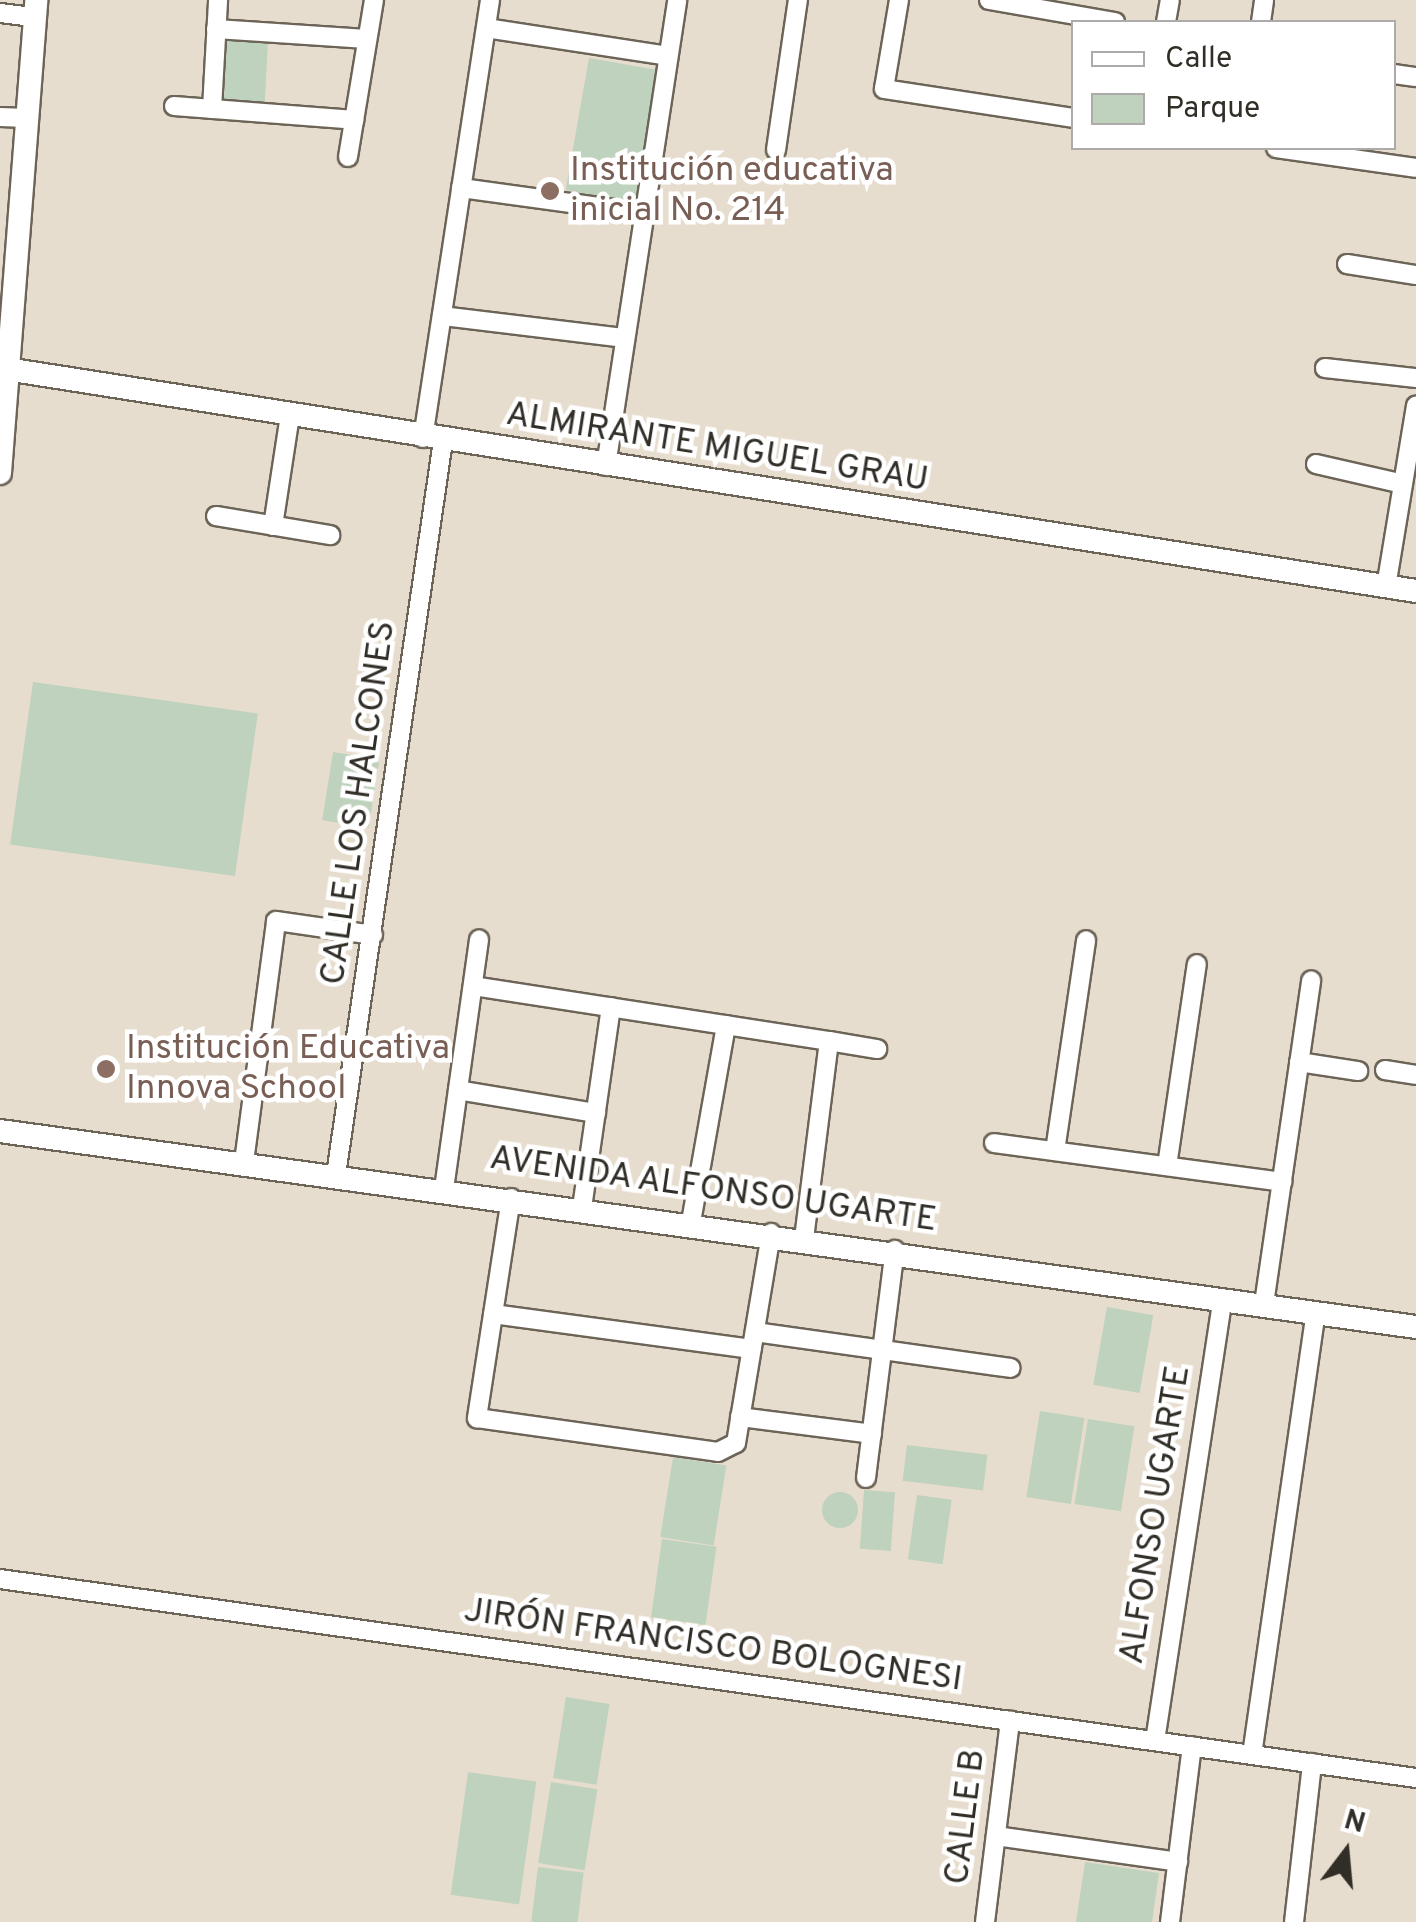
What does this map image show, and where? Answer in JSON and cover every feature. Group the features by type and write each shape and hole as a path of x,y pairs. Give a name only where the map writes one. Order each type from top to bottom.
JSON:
{"street":[{"path":"212,109 218,0"},
{"path":"348,157 374,0"},
{"name":"CALLE LOS HALCONES","path":"336,1175 373,936 433,439 442,316 490,0"},
{"path":"606,466 677,0"},
{"path":"776,150 798,0"},
{"path":"899,0 884,89 1071,118"},
{"path":"989,0 1103,20"},
{"path":"0,13 35,9 27,118 8,255 0,473"},
{"path":"486,28 668,56"},
{"path":"216,29 367,39"},
{"path":"174,106 354,120"},
{"path":"0,117 27,118"},
{"path":"1290,150 1416,168"},
{"path":"461,188 644,214"},
{"path":"1347,264 1416,275"},
{"path":"442,316 625,338"},
{"name":"ALMIRANTE MIGUEL GRAU","path":"4,368 1416,592"},
{"path":"1325,368 1416,378"},
{"path":"1386,587 1416,405"},
{"path":"274,526 290,416"},
{"path":"1316,464 1403,484"},
{"path":"216,516 330,536"},
{"path":"244,1162 276,921 373,936"},
{"path":"444,1189 479,939"},
{"path":"1055,1151 1086,940"},
{"path":"1167,1166 1197,964"},
{"path":"1264,1304 1311,980"},
{"path":"473,986 877,1049"},
{"path":"582,1208 611,1008"},
{"path":"691,1222 726,1025"},
{"path":"804,1238 829,1041"},
{"path":"1299,1062 1358,1071"},
{"path":"1385,1070 1416,1075"},
{"path":"458,1090 596,1113"},
{"name":"AVENIDA ALFONSO UGARTE","path":"0,1131 895,1250 1416,1327"},
{"path":"994,1143 1282,1182"},
{"path":"512,1198 478,1418 718,1452 736,1442 771,1233"},
{"path":"866,1478 895,1250"},
{"name":"ALFONSO UGARTE","path":"1155,1741 1223,1298"},
{"path":"1252,1755 1316,1312"},
{"path":"494,1314 882,1351 1010,1368"},
{"path":"740,1417 872,1434"},
{"name":"JIRÓN FRANCISCO BOLOGNESI","path":"0,1579 1416,1778"},
{"name":"CALLE B","path":"985,1922 1010,1721"},
{"path":"1170,1922 1192,1746"},
{"path":"1294,1922 1312,1763"},
{"path":"996,1836 1178,1862"}],"green space":[{"path":"227,40 268,42 265,104 224,102"},
{"path":"589,58 659,70 636,202 566,190"},
{"path":"33,682 258,714 235,876 10,844"},
{"path":"333,752 379,759 369,828 322,820"},
{"path":"1107,1307 1153,1315 1140,1393 1093,1385"},
{"path":"1040,1411 1084,1418 1071,1504 1026,1497"},
{"path":"1088,1419 1134,1426 1121,1511 1075,1504"},
{"path":"907,1445 987,1455 983,1491 903,1481"},
{"path":"673,1457 726,1465 714,1545 660,1537"},
{"path":"864,1490 895,1492 891,1551 860,1549"},
{"path":"840,1492 853,1497 858,1510 853,1523 840,1528 827,1523 822,1510 827,1497"},
{"path":"917,1495 952,1500 943,1564 908,1559"},
{"path":"662,1539 716,1547 705,1625 651,1617"},
{"path":"566,1697 609,1704 597,1785 553,1778"},
{"path":"468,1772 536,1782 519,1904 451,1895"},
{"path":"551,1782 597,1789 585,1870 538,1863"},
{"path":"1085,1862 1159,1873 1152,1922 1076,1922"},
{"path":"538,1867 584,1873 578,1922 531,1922"}],"place":[{"name":"Institución educativa inicial No. 214","path":"550,191"},
{"name":"Institución Educativa Innova School","path":"106,1069"}]}
